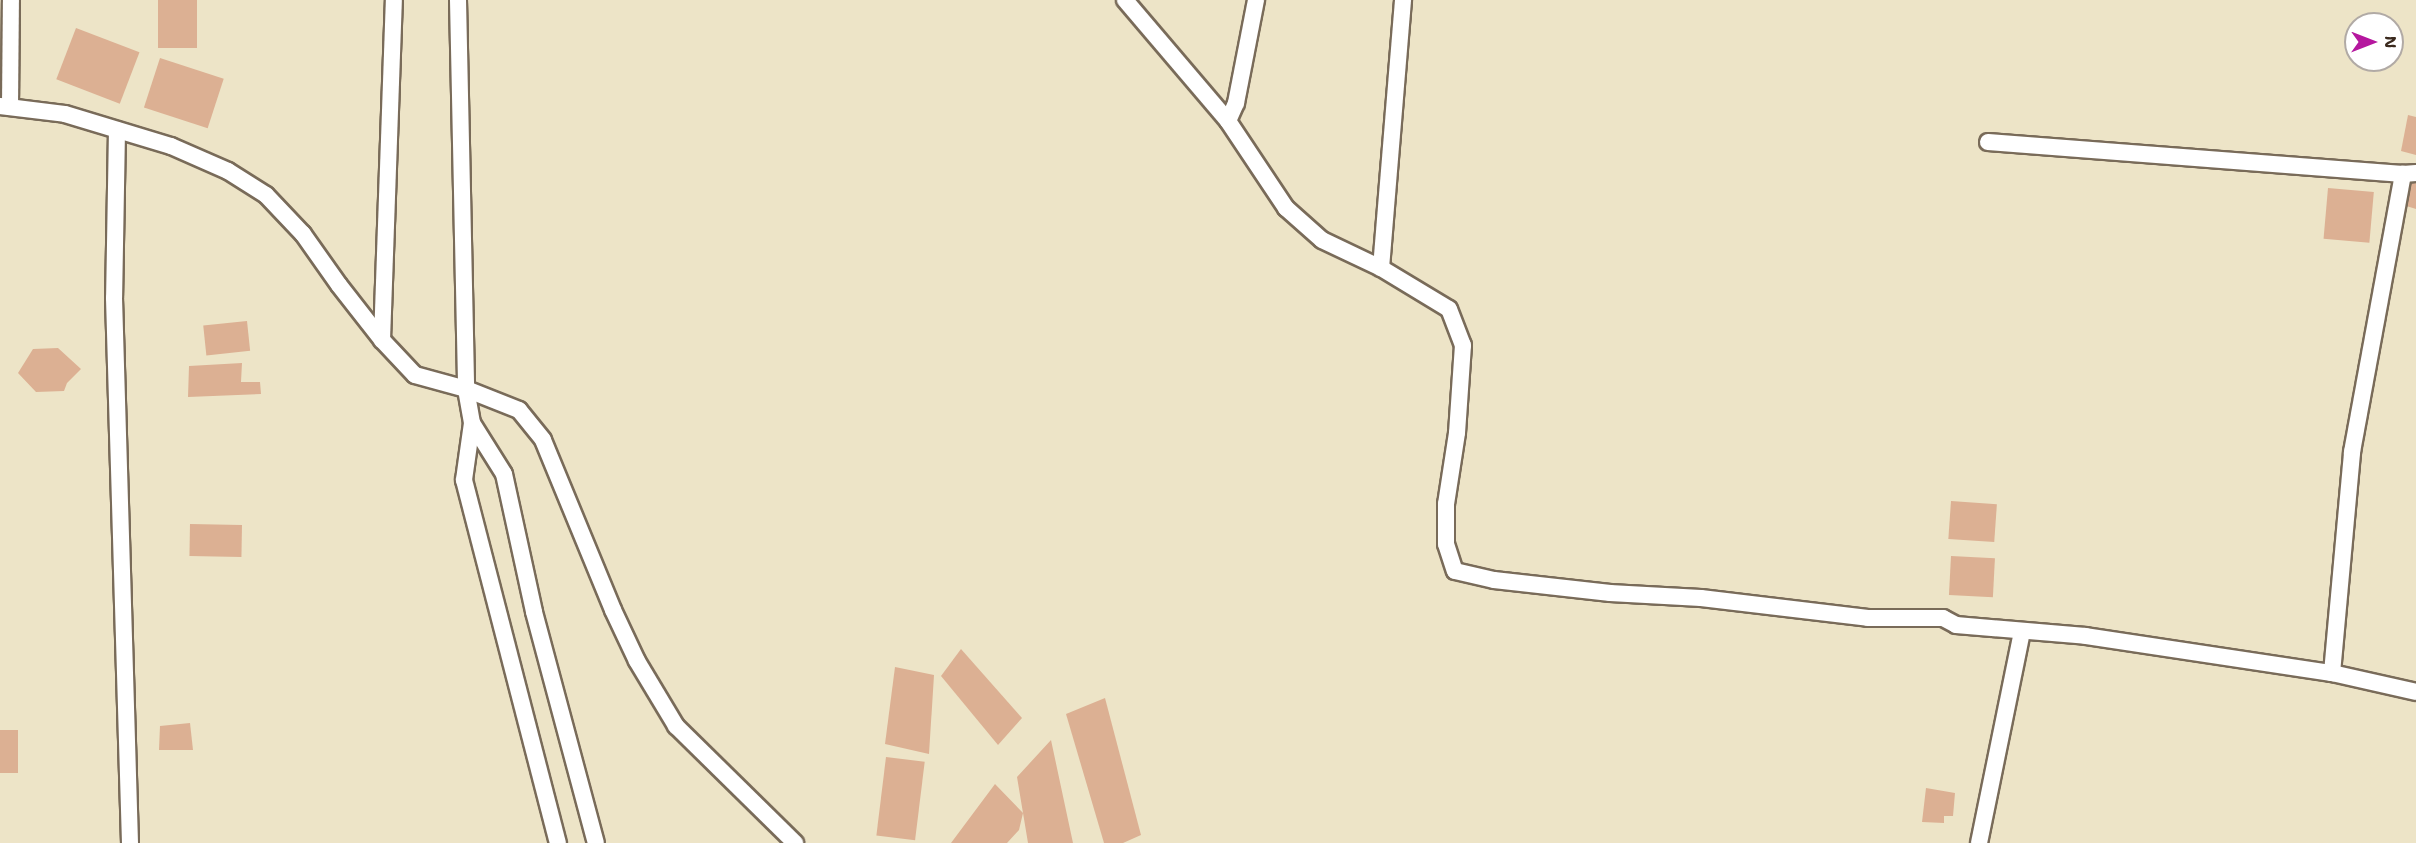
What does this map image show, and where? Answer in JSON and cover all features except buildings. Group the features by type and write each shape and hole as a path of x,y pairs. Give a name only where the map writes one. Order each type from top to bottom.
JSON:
{"street":[{"path":"10,0 5,106 65,114 171,146 219,167 266,195 303,234 382,340 415,375 466,389 519,410 543,440 632,651 676,726 795,843"},
{"path":"382,340 394,0"},
{"path":"458,0 466,389 472,423 464,480 558,843"},
{"path":"1125,0 1228,121 1286,208 1322,240 1381,268 1449,309 1463,345 1457,433 1446,504 1446,544 1455,571 1494,580 1598,592 1701,598 1868,618 1943,618 1956,625 2086,636 2332,673 2416,692"},
{"path":"1228,121 1236,103 1256,0"},
{"path":"1381,268 1403,0"},
{"path":"117,130 114,298 130,843"},
{"path":"1988,142 2410,173 2352,452 2332,673"},
{"path":"472,423 504,474 534,612 596,843"},
{"path":"1979,843 2022,631"}]}
